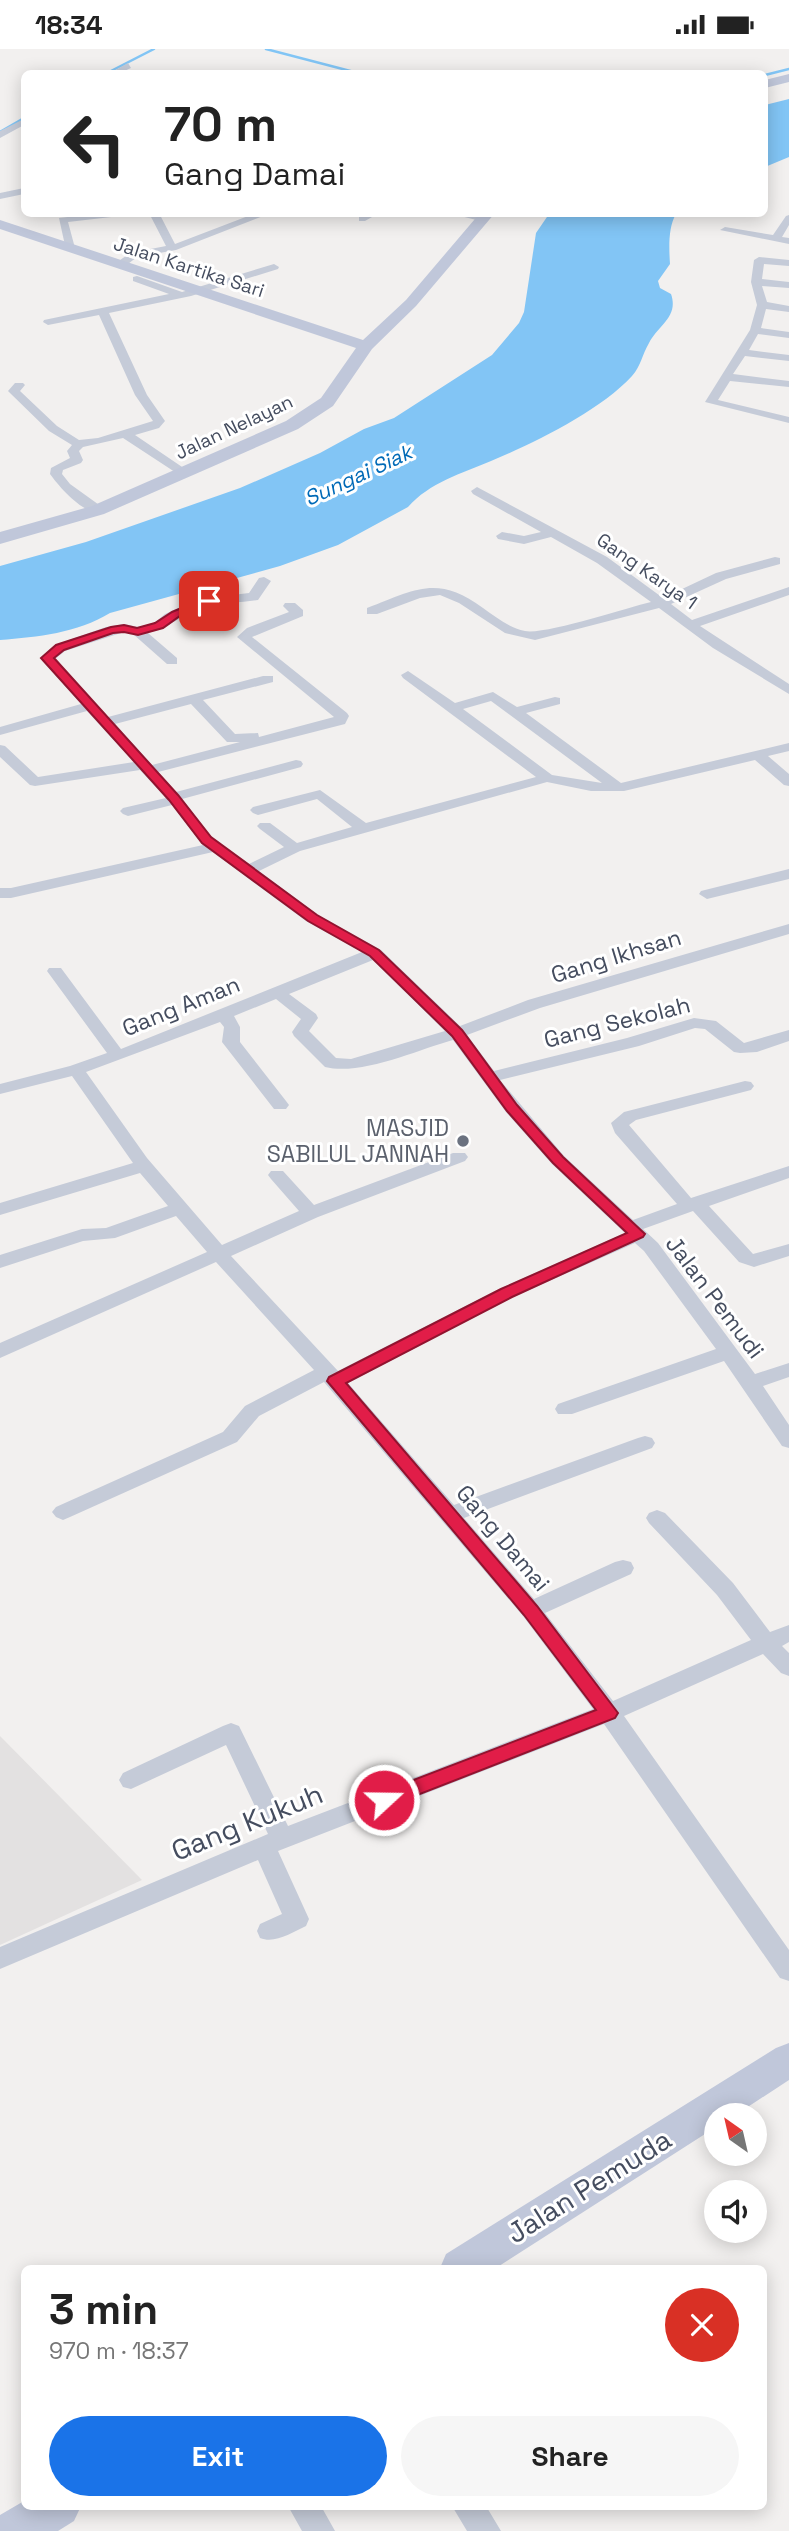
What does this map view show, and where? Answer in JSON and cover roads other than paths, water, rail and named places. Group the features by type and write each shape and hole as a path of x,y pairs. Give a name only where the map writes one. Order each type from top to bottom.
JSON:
{"main road":[{"path":"768,83 789,78"},
{"name":"Jalan Nelayan","path":"0,538 98,510 292,425 321,408 366,346 411,303 485,217"},
{"name":"Jalan Kartika Sari","path":"0,224 120,265 191,293 366,346"},
{"name":"Jalan Pemuda","path":"465,2265 789,2060"},
{"path":"15,2531 52,2510"}],"street":[{"path":"120,70 128,66"},
{"path":"0,135 21,124"},
{"path":"0,196 21,192"},
{"path":"60,217 70,248"},
{"path":"156,217 172,248"},
{"path":"120,265 134,255 172,248 255,217"},
{"path":"362,219 366,217"},
{"path":"775,239 789,218"},
{"path":"725,230 789,241"},
{"path":"756,236 759,260 756,282 762,305 755,330 712,403 789,420"},
{"path":"759,260 789,263"},
{"path":"48,322 191,293 274,268"},
{"path":"137,279 191,293"},
{"path":"756,282 789,285"},
{"path":"762,305 789,309"},
{"path":"19,385 14,391 36,414 71,441 79,444 155,426 159,421 138,389 103,311"},
{"path":"755,330 789,335"},
{"path":"742,352 789,358"},
{"path":"726,377 789,384"},
{"path":"125,434 185,473"},
{"path":"79,444 73,451 77,460 57,468 56,474 66,487 98,510"},
{"name":"Gang Karya 1","path":"477,491 602,560 689,625 789,690"},
{"path":"502,536 524,540 554,532"},
{"path":"372,611 425,593 441,591 513,632 527,636 663,603 722,576 775,561"},
{"name":"Jalan Pemudi","path":"264,581 253,597 204,602 176,614 159,626 138,631 124,628 111,630 60,648 47,658 174,799 198,832 312,918 375,953 457,1033 512,1108 558,1160 651,1247 751,1383 789,1441"},
{"path":"689,625 789,591"},
{"path":"0,749 35,782 146,768 340,721 342,716 244,637 252,631 299,613 290,606"},
{"path":"138,631 172,660"},
{"path":"408,675 547,778 591,787 618,787 789,747"},
{"path":"106,723 268,679"},
{"path":"452,708 493,696 618,787"},
{"path":"195,700 232,739 321,720"},
{"path":"515,712 555,701"},
{"path":"0,731 90,706"},
{"path":"759,756 789,782"},
{"path":"128,811 296,764"},
{"path":"249,870 295,848 547,778"},
{"path":"258,810 320,794 365,830"},
{"path":"265,826 295,848"},
{"path":"0,893 11,893 215,847"},
{"path":"707,894 789,874"},
{"name":"Gang Ikhsan","path":"457,1033 534,1004 789,929"},
{"name":"Gang Aman","path":"0,1089 76,1070 375,953"},
{"path":"55,971 117,1055"},
{"path":"277,992 310,1019 300,1032 331,1063 352,1064 457,1033"},
{"path":"224,1013 232,1027 231,1042 280,1105"},
{"name":"Gang Sekolah","path":"490,1077 633,1042 694,1023 710,1025 740,1048 751,1048 789,1035"},
{"name":"Gang Damai","path":"76,1070 144,1166 218,1254 331,1376 531,1610 609,1713 789,1970"},
{"path":"745,1086 630,1117 620,1123 621,1129 746,1258 754,1261 789,1250"},
{"path":"0,1351 312,1213 459,1157"},
{"path":"0,1209 144,1166"},
{"path":"63,1511 222,1441 238,1432 245,1417 252,1411 331,1376 634,1230 692,1205 789,1172"},
{"path":"276,1175 312,1213"},
{"path":"0,1262 82,1235 108,1234 180,1208"},
{"path":"565,1409 728,1352"},
{"path":"751,1383 789,1370"},
{"path":"450,1515 645,1443"},
{"path":"657,1518 725,1589 766,1643 789,1667"},
{"path":"531,1610 623,1568"},
{"name":"Gang Kukuh","path":"0,1958 273,1843 609,1713 789,1633"},
{"path":"131,1780 231,1732 273,1843 297,1919 269,1931"},
{"path":"306,2510 320,2531"},
{"path":"470,2510 486,2531"}],"water":[{"path":"789,99 789,157 768,166 768,104"},
{"name":"Sungai Siak","path":"547,217 674,217 670,232 670,264 658,281 660,288 671,294 673,302 670,315 649,343 635,372 603,402 508,454 436,485 408,507 338,545 280,566 110,613 71,630 0,640 0,566 86,542 240,488 320,453 364,429 394,418 492,355 519,323 524,312 536,233"}],"waterway":[{"path":"113,70 154,49"},
{"path":"266,49 346,70"},
{"path":"768,74 789,69"},
{"path":"0,132 21,120"}],"place":[{"name":"MASJID SABILUL JANNAH","path":"463,1141"}]}
